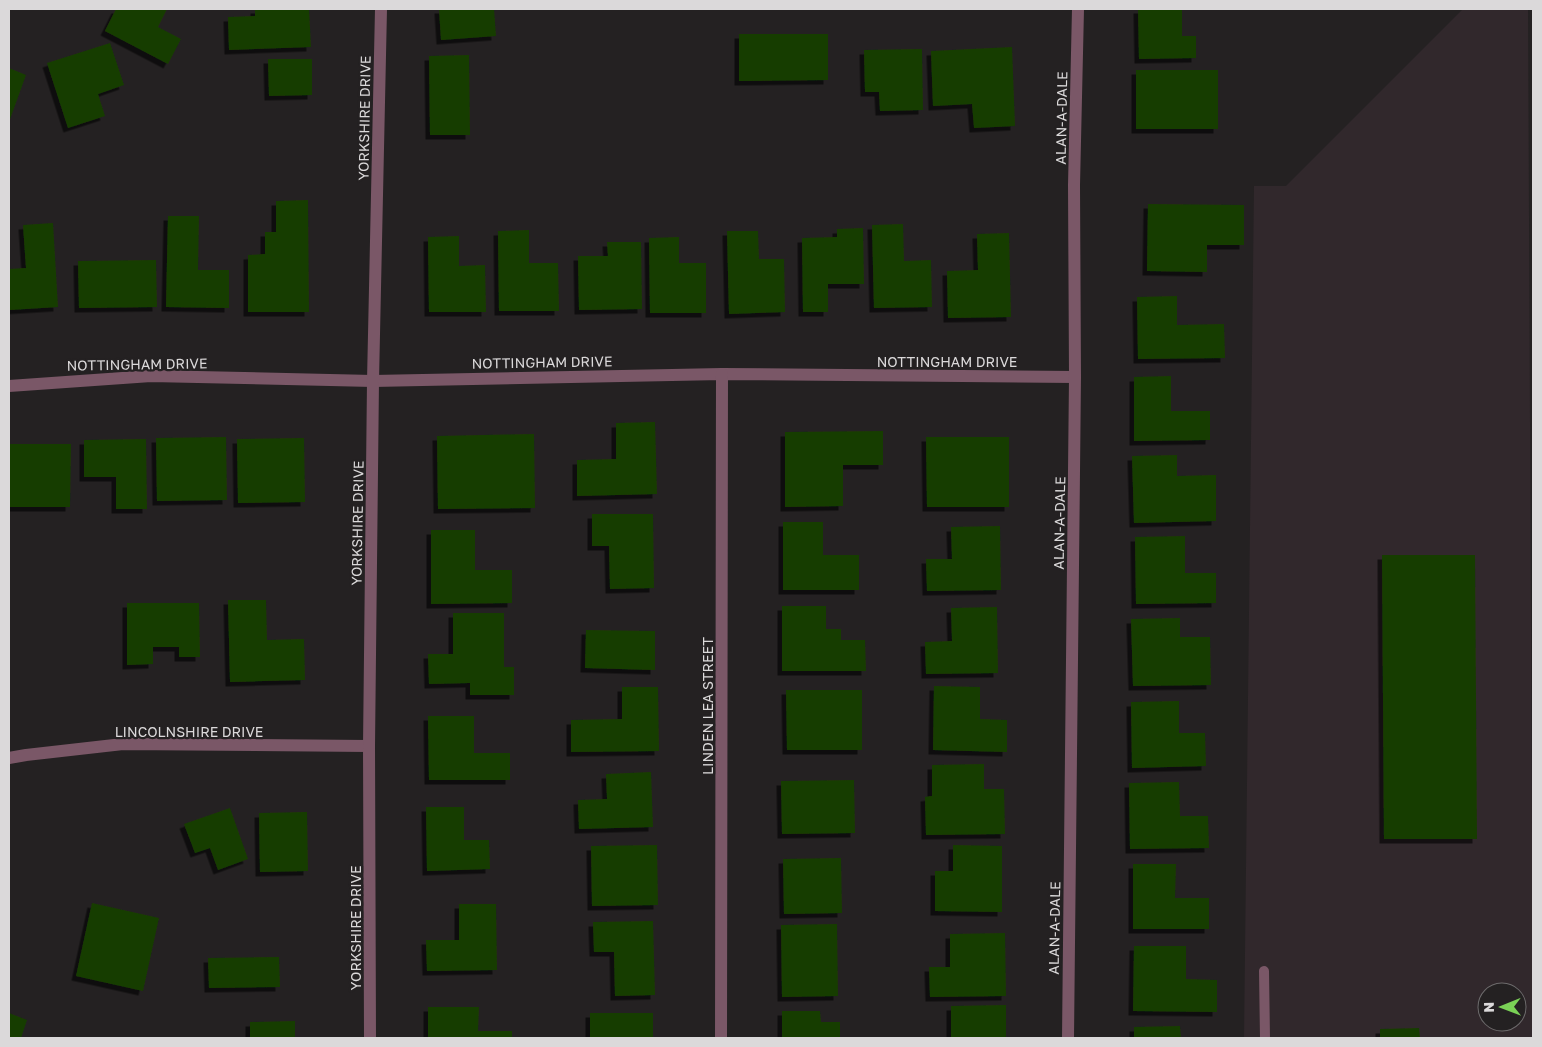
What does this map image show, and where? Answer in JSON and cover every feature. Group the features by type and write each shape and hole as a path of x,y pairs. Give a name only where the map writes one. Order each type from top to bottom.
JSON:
{"street":[{"name":"YORKSHIRE DRIVE","path":"370,1038 369,746 381,9"},
{"name":"ALAN-A-DALE","path":"1068,1038 1075,376 1074,185 1078,9"},
{"name":"NOTTINGHAM DRIVE","path":"9,386 151,376 374,381 722,374 1075,376"},
{"name":"LINDEN LEA STREET","path":"721,1038 722,374"},
{"name":"LINCOLNSHIRE DRIVE","path":"9,758 123,744 369,746"}],"lane":[{"path":"1264,971 1266,1038"}],"shaded area":[{"path":"1463,9 1528,9 1533,1038 1244,1038 1254,186 1286,186"}],"building":[{"path":"116,9 167,9 158,27 181,39 168,64 105,31"},
{"path":"255,9 309,9 311,47 229,50 228,17 255,16"},
{"path":"439,9 494,9 496,36 441,40"},
{"path":"1138,9 1182,9 1182,36 1196,36 1196,58 1139,59"},
{"path":"739,34 828,34 828,80 739,81"},
{"path":"110,43 124,85 98,94 105,116 68,128 47,63"},
{"path":"1012,47 1015,126 974,128 972,104 933,106 931,51"},
{"path":"922,49 923,110 880,111 879,92 865,92 864,50"},
{"path":"469,55 470,135 430,135 429,56"},
{"path":"268,59 312,59 312,95 269,96"},
{"path":"9,68 26,75 9,122"},
{"path":"1136,70 1218,70 1218,129 1136,129"},
{"path":"308,200 309,312 248,312 248,255 265,254 265,232 276,232 276,201"},
{"path":"1148,204 1244,205 1244,245 1207,245 1207,272 1147,271"},
{"path":"168,216 199,216 198,270 229,270 229,308 166,307"},
{"path":"53,223 58,307 9,310 9,269 26,268 23,225"},
{"path":"903,224 904,261 931,260 932,307 874,308 872,225"},
{"path":"863,228 864,284 828,284 828,312 803,312 802,238 837,237 837,229"},
{"path":"529,230 529,263 558,263 559,311 499,311 498,231"},
{"path":"727,231 758,231 759,259 784,259 785,312 729,314"},
{"path":"1009,233 1011,317 948,318 947,271 978,270 977,234"},
{"path":"459,236 459,266 485,265 486,312 429,312 428,237"},
{"path":"679,237 679,263 706,263 706,313 650,313 649,238"},
{"path":"607,242 641,242 642,309 579,310 578,256 608,256"},
{"path":"156,260 157,307 79,308 78,261"},
{"path":"1177,296 1177,325 1224,324 1225,358 1138,359 1137,297"},
{"path":"1171,376 1171,411 1210,411 1210,440 1134,441 1134,377"},
{"path":"655,422 657,494 577,496 577,460 616,459 616,423"},
{"path":"883,431 883,465 843,465 843,506 785,507 785,432"},
{"path":"534,434 535,508 438,509 437,436"},
{"path":"226,437 227,500 157,501 156,438"},
{"path":"926,437 1009,437 1009,507 927,507"},
{"path":"304,438 305,502 238,503 237,439"},
{"path":"146,439 147,509 116,509 116,477 84,477 84,440"},
{"path":"9,444 71,444 70,507 9,507"},
{"path":"1177,455 1177,476 1216,475 1216,521 1134,523 1132,456"},
{"path":"592,514 653,514 654,588 610,589 609,546 592,546"},
{"path":"783,522 823,522 823,555 859,555 859,590 783,590"},
{"path":"1000,526 1001,590 927,591 926,559 952,559 951,527"},
{"path":"431,530 475,530 475,570 512,570 512,603 431,604"},
{"path":"1185,536 1185,573 1216,573 1216,603 1136,604 1135,537"},
{"path":"1382,555 1475,555 1477,839 1384,839"},
{"path":"228,600 266,600 267,640 304,639 305,680 230,682"},
{"path":"127,603 199,603 200,657 179,657 179,647 153,647 153,664 127,665"},
{"path":"782,606 826,606 826,629 841,629 841,640 865,640 866,671 782,671"},
{"path":"997,607 998,673 926,674 925,642 952,641 951,608"},
{"path":"453,613 504,613 504,667 514,667 514,695 470,695 470,683 429,684 428,654 453,654"},
{"path":"1180,618 1180,637 1210,637 1211,685 1133,686 1131,619"},
{"path":"586,630 655,631 655,670 585,668"},
{"path":"934,686 980,687 980,719 1007,720 1007,752 933,750"},
{"path":"622,687 658,687 659,751 571,752 571,720 622,719"},
{"path":"786,690 862,690 862,750 787,750"},
{"path":"1179,701 1179,733 1205,733 1206,766 1132,768 1131,702"},
{"path":"428,716 474,716 474,753 510,753 510,780 429,780"},
{"path":"984,764 984,789 1004,789 1005,834 926,835 925,797 932,796 932,765"},
{"path":"651,772 653,827 579,829 578,800 607,799 606,774"},
{"path":"854,780 855,833 782,834 781,781"},
{"path":"1179,782 1180,816 1208,816 1209,848 1130,849 1129,783"},
{"path":"426,807 464,807 464,840 489,840 490,869 427,871"},
{"path":"230,808 248,859 218,870 210,848 195,853 184,824"},
{"path":"307,812 308,871 260,872 259,813"},
{"path":"657,845 658,905 592,906 591,846"},
{"path":"953,845 1002,846 1002,912 935,911 935,871 953,871"},
{"path":"841,858 842,913 784,914 783,859"},
{"path":"1133,864 1176,864 1175,898 1209,898 1209,929 1133,929"},
{"path":"92,903 159,918 143,991 76,976"},
{"path":"459,904 496,904 497,970 427,971 426,940 459,940"},
{"path":"653,921 655,995 615,996 614,952 594,952 593,922"},
{"path":"837,924 838,996 782,997 781,925"},
{"path":"1005,933 1006,996 930,997 929,967 950,967 950,934"},
{"path":"1134,946 1186,946 1186,979 1217,980 1217,1012 1133,1011"},
{"path":"279,957 280,987 209,988 208,958"},
{"path":"1006,1005 1006,1038 951,1038 951,1006"},
{"path":"428,1007 479,1007 478,1031 512,1031 512,1038 428,1038"},
{"path":"782,1011 820,1011 821,1022 840,1022 840,1038 782,1038"},
{"path":"9,1013 27,1020 21,1038 9,1038"},
{"path":"590,1013 653,1013 653,1038 590,1038"},
{"path":"295,1021 295,1038 250,1038 250,1022"},
{"path":"1180,1026 1181,1038 1134,1038 1134,1027"},
{"path":"1419,1028 1420,1038 1380,1038 1380,1029"}]}
